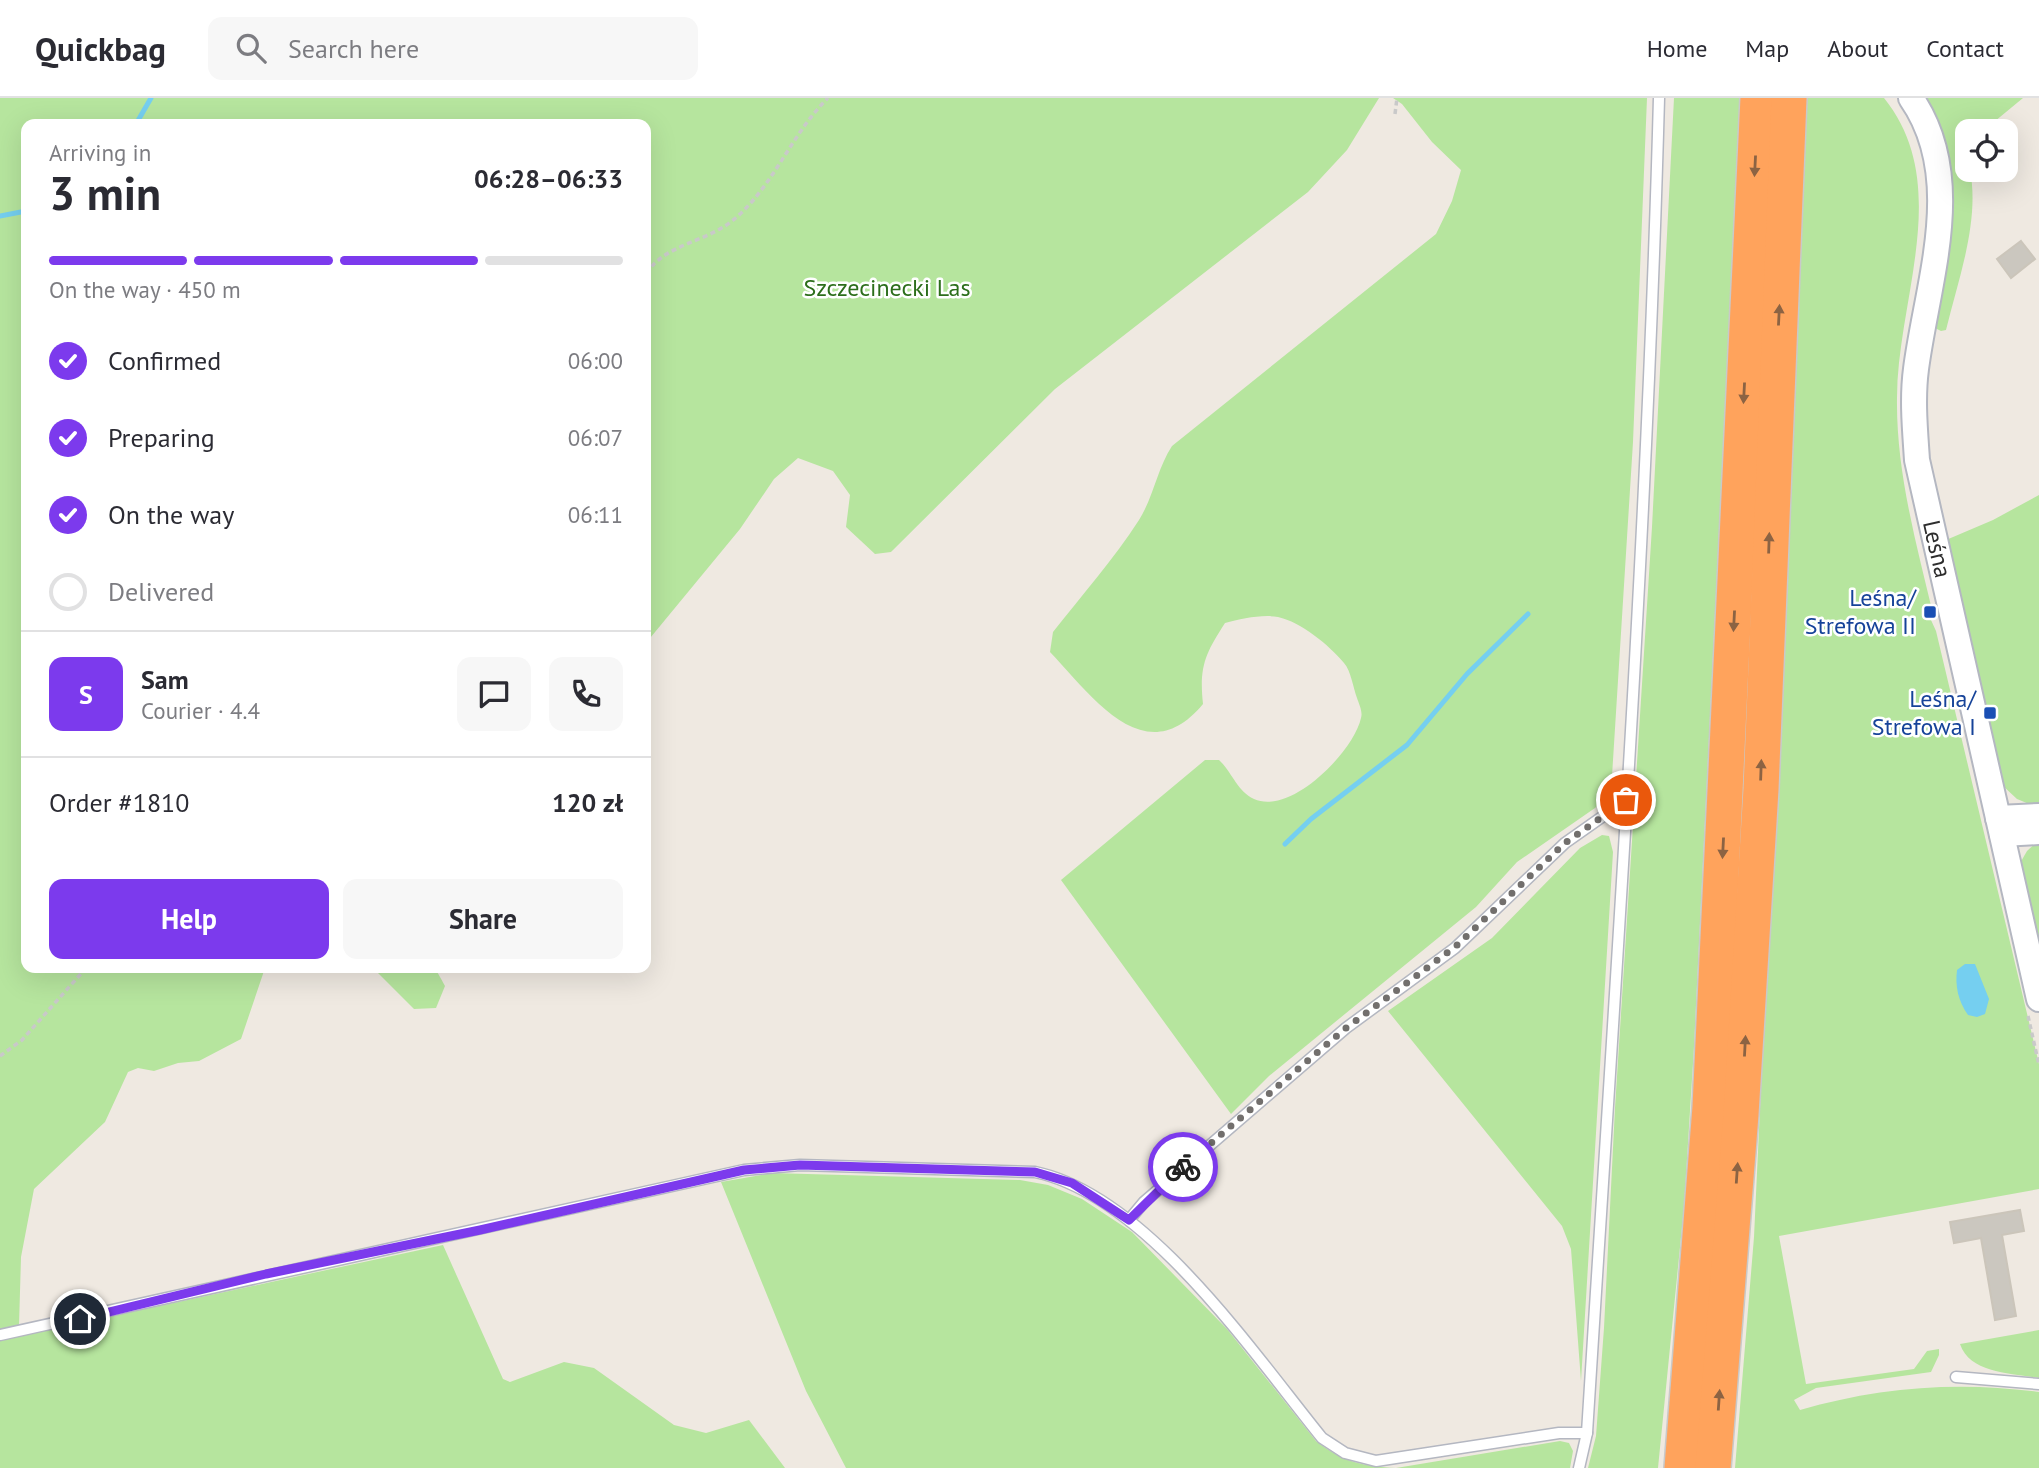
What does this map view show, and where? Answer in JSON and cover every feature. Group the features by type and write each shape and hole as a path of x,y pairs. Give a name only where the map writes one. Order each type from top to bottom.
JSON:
{"highway":[{"path":"1682,1468 1710,1107 1758,98"},
{"path":"1713,1468 1741,1114 1761,789 1789,98"}],"street":[{"name":"Leśna","path":"1911,98 1927,129 1937,166 1940,199 1915,371 1917,460 2039,999"},
{"path":"2000,826 2039,816"},
{"path":"2000,826 2039,832"}],"lane":[{"path":"1579,1468 1587,1433 1626,800 1654,283 1659,98"},
{"path":"1129,1220 1144,1202 1275,1086 1346,1028 1455,947 1565,843 1626,800"},
{"path":"0,1335 266,1274 542,1217 621,1196 772,1167 1035,1172 1072,1183 1129,1220 1188,1278 1322,1438 1345,1453 1376,1461 1559,1433 1587,1433"},
{"path":"1956,1377 2039,1384"}],"path":[{"path":"651,268 665,253 708,235 732,220 771,176 828,98"},
{"path":"1395,114 1396,98"},
{"path":"0,1056 22,1040 82,973"}],"green space":[{"name":"Szczecinecki Las","path":"0,98 1379,98 1347,150 1308,192 1055,389 891,552 875,554 846,527 850,495 833,471 798,458 774,479 740,529 651,637 651,119 21,119 21,973 263,973 241,1039 199,1061 178,1063 154,1071 138,1068 128,1072 105,1122 34,1189 21,1257 19,1326 15,1337 443,1245 503,1379 510,1382 564,1362 594,1368 674,1425 706,1433 749,1420 785,1468 0,1468"},
{"path":"1393,98 1647,98 1633,442 1611,792 1595,808 1517,862 1476,907 1269,1076 1231,1114 1061,880 1205,760 1219,760 1243,791 1254,799 1269,802 1302,790 1334,763 1356,732 1362,713 1350,675 1344,663 1323,642 1287,620 1265,616 1225,623 1205,661 1202,680 1203,704 1181,724 1161,732 1140,730 1120,721 1102,706 1050,652 1053,632 1139,520 1172,446 1436,234 1452,201 1461,170 1432,142 1402,104"},
{"path":"1674,98 1740,98 1684,1207 1658,1468 1588,1468 1596,1436 1604,1328 1615,1108 1652,527"},
{"path":"1807,98 1884,98 1905,132 1916,168 1919,205 1917,244 1899,360 1897,398 1900,454 1909,509 1934,618 1931,620 1936,631 2039,1064 2039,1189 1779,1236 1806,1384 1914,1369 1927,1351 1939,1349 1931,1372 1816,1388 1794,1400 1800,1410 1859,1396 1919,1388 1979,1387 2039,1392 2039,1468 1735,1468 1754,1237"},
{"path":"1924,98 2023,98 1998,119 1955,119 1955,182 1971,182 1972,210 1962,271 1946,330 1941,331 1933,327 1950,227"},
{"path":"2039,495 2039,808 2017,799 2002,785 1946,540 1993,520"},
{"path":"1602,835 1609,836 1613,852 1581,1381 1571,1249 1562,1226 1388,1011 1492,938 1580,848"},
{"path":"2039,840 2039,958 2019,865 2027,851"},
{"path":"378,973 438,973 445,986 436,1008 414,1009"},
{"path":"772,1173 1020,1180 1048,1185 1082,1199 1132,1232 1227,1329 1316,1441 1353,1462 1396,1468 846,1468 806,1391 721,1182"},
{"path":"2039,1330 2039,1378 1982,1367 1965,1354 1960,1344"},
{"path":"1560,1441 1569,1443 1573,1451 1570,1468 1396,1468"}],"water":[{"path":"1965,964 1975,964 1989,999 1985,1014 1977,1017 1968,1015 1958,993 1957,970"}],"building":[{"path":"2021,241 2035,259 2011,278 1997,259"},
{"path":"2020,1210 2024,1231 2002,1235 2016,1316 1995,1320 1981,1238 1954,1243 1950,1222"}],"waterway":[{"path":"139,119 151,98"},
{"path":"0,216 21,212"},
{"path":"1285,844 1311,819 1407,745 1467,674 1528,614"}],"way so far":[{"path":"1183,1167 1346,1028 1455,947 1565,843 1626,800"}],"place":[{"name":"Leśna/ Strefowa II","path":"1930,612"},
{"name":"Leśna/ Strefowa I","path":"1990,713"}],"route":[{"path":"80,1319 266,1274 554,1214 621,1196 744,1170 800,1165 1035,1172 1082,1188 1129,1220 1144,1202 1183,1167"}]}
